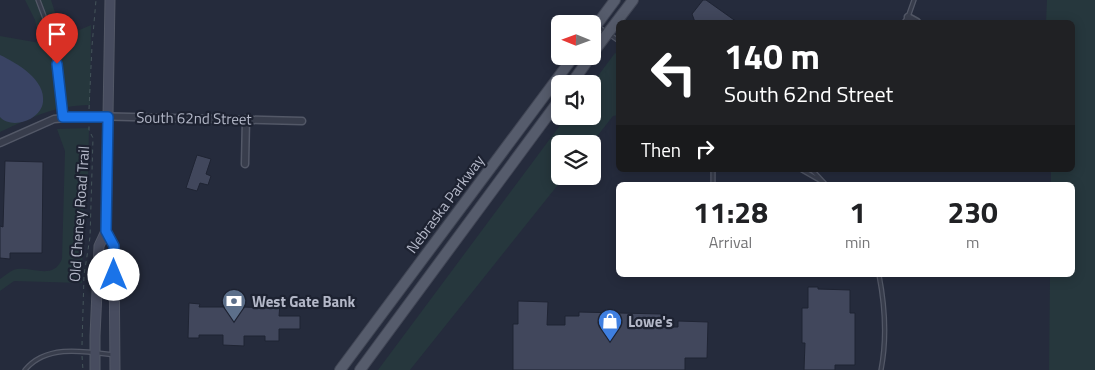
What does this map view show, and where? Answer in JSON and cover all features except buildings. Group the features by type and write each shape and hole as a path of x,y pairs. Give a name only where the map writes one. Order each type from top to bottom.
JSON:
{"main road":[{"path":"95,370 94,352 99,246 106,231 110,0"},
{"path":"601,19 615,0"},
{"path":"619,20 633,0"},
{"path":"601,42 616,24"},
{"name":"Nebraska Parkway","path":"340,370 567,65"},
{"name":"Nebraska Parkway","path":"360,370 551,111"},
{"path":"106,231 114,246 114,355 116,370"}],"street":[{"name":"South 62nd Street","path":"0,143 63,117 302,121"},
{"path":"245,164 246,119"}],"lane":[{"path":"38,0 52,36 63,117"},
{"path":"906,20 914,0"},
{"path":"606,13 616,20"},
{"path":"601,31 616,39"},
{"path":"806,172 823,182"},
{"path":"814,172 824,182"},
{"path":"878,277 884,313 884,343 881,370"},
{"path":"25,370 32,362 47,354 94,352 114,355"}],"path":[{"name":"Old Cheney Road Trail","path":"83,370 84,275 91,228 93,138 89,130 89,116 96,0"}],"shaded area":[{"path":"25,0 51,0 63,37 91,25 90,105 54,110 0,132 0,36 40,43 35,20"},
{"path":"1047,0 1095,0 1095,370 1049,370 1050,277 1075,277 1075,182 1051,182 1051,172 1075,172 1075,20 1046,20"},
{"path":"616,54 616,116 613,116 598,135 553,135 560,125 601,125 601,75 599,75"},
{"path":"89,128 88,175 84,175 82,283 14,281 0,291 0,279 13,271 23,269 48,271 54,269 62,259 65,151 57,129"},
{"path":"551,138 551,185 558,185 410,370 378,370"}],"water":[{"path":"0,55 29,73 40,86 43,102 37,114 32,118 12,123 0,117"}],"place":[{"name":"West Gate Bank","path":"234,322"},
{"name":"Lowe's","path":"610,342"}],"route":[{"path":"57,64 63,117 108,117 106,231 114,246 114,275"}]}
